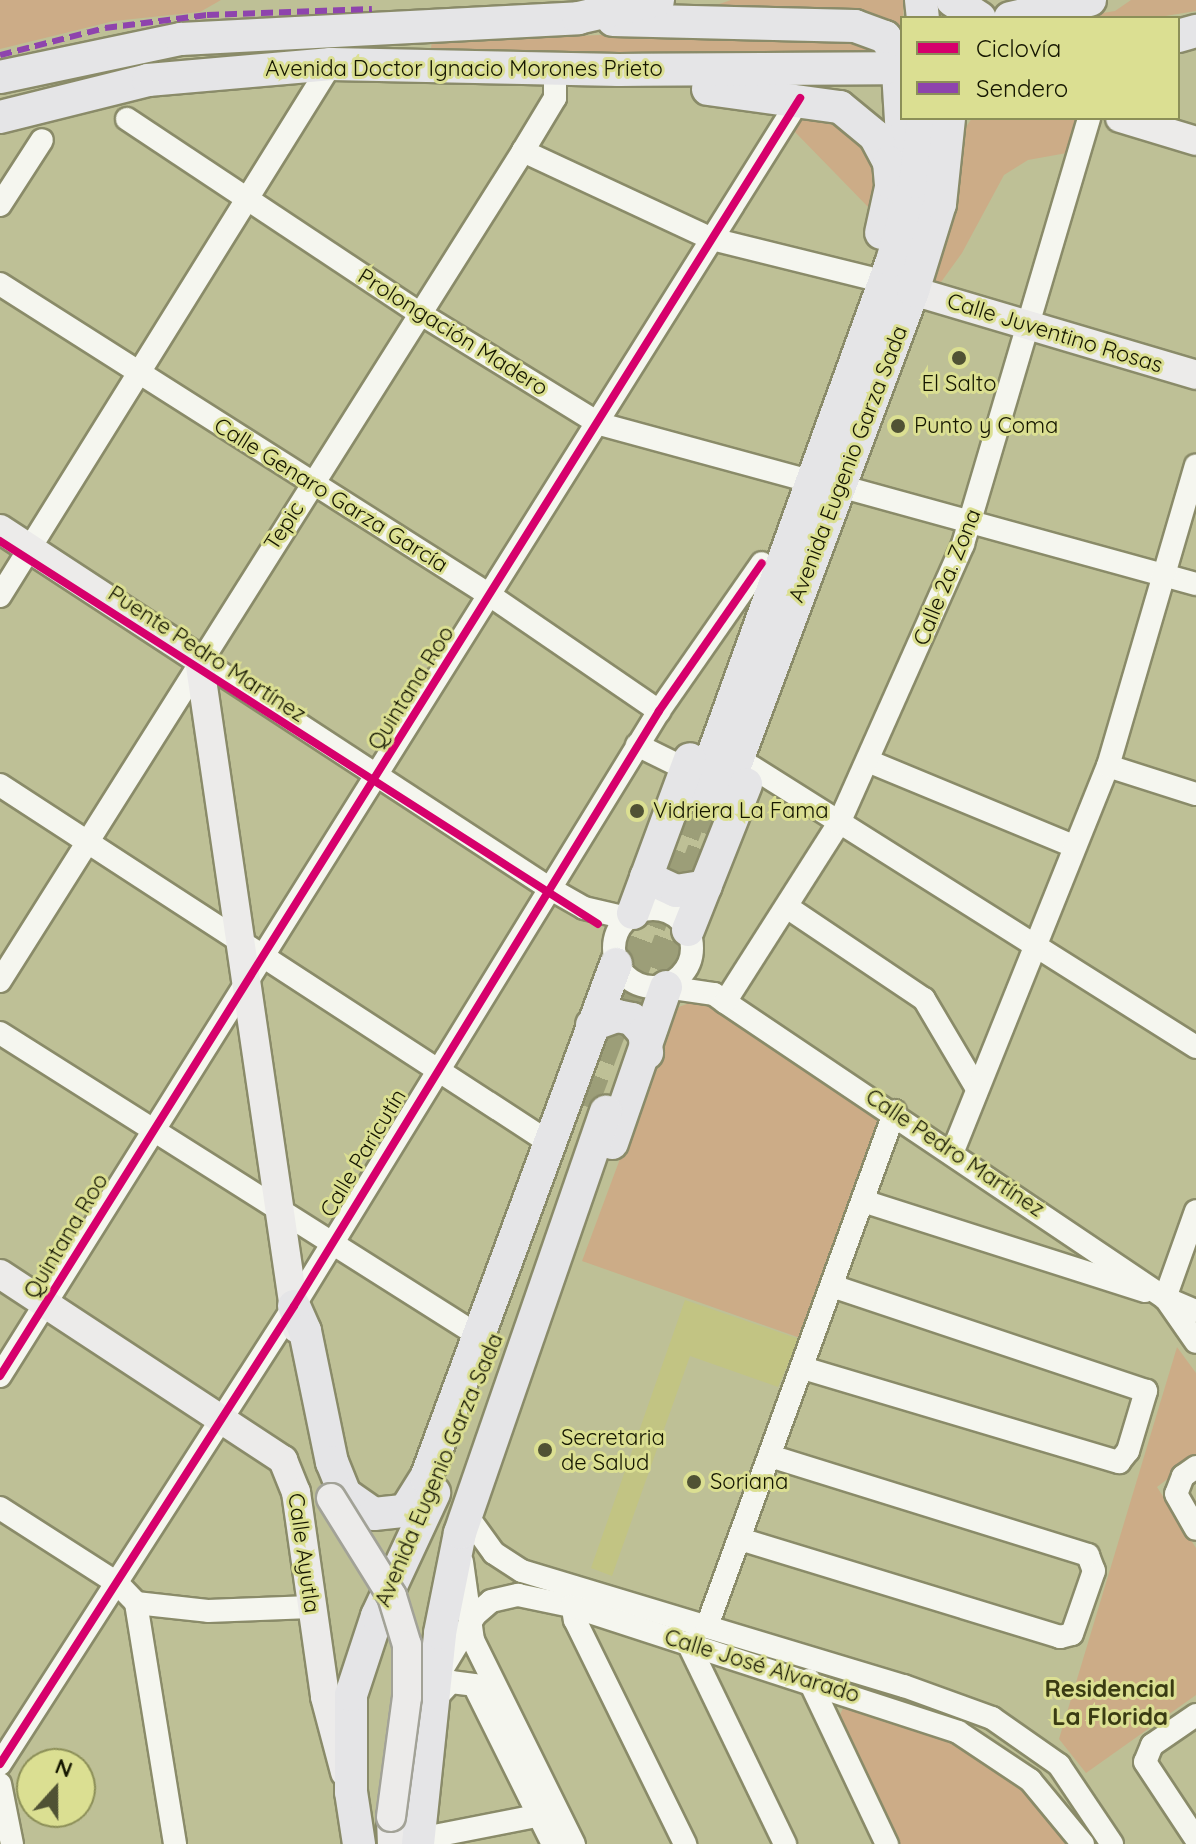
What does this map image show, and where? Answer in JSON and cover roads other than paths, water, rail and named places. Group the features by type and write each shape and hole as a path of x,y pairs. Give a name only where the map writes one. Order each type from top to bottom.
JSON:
{"highway":[{"name":"Avenida Doctor Ignacio Morones Prieto","path":"0,77 181,39 578,18 658,0"},
{"path":"952,0 977,16"},
{"path":"1019,16 1090,0"},
{"path":"578,18 844,25 875,31 892,45 899,68 900,91"},
{"name":"Avenida Doctor Ignacio Morones Prieto","path":"0,117 148,80 331,64 619,70 886,68"},
{"path":"619,70 710,89 800,98 840,107 865,123 883,149 891,184"},
{"path":"875,293 891,184 902,137 901,120"},
{"name":"Avenida Eugenio Garza Sada","path":"825,484 875,293 915,182 923,120"},
{"name":"Avenida Eugenio Garza Sada","path":"702,789 825,484 913,291 940,204 949,153 949,120"},
{"path":"949,153 971,120"},
{"path":"630,916 646,877 702,789 762,563 812,517"},
{"path":"689,934 821,578 812,517"},
{"path":"646,877 676,891 706,886"},
{"path":"294,1306 308,1343 332,1462 354,1505 385,1516 405,1511 417,1498 444,1452 475,1339 592,1025 615,952"},
{"path":"514,1373 545,1321 647,1053 666,987"},
{"path":"592,1025 617,1016 632,1019 644,1033 647,1053"},
{"name":"Avenida Eugenio Garza Sada","path":"359,1844 351,1792 349,1713 354,1680 444,1452 473,1399 594,1108 514,1373 462,1523 446,1591 436,1688 405,1836"},
{"path":"473,1399 475,1339"}],"main road":[{"path":"1127,120 1196,141"},
{"name":"Calle Juventino Rosas","path":"913,291 1196,375"},
{"path":"0,529 199,659 213,774 314,1448 331,1498 392,1596 405,1637 409,1681 405,1836"},
{"path":"183,686 190,691 201,761 213,774"},
{"name":"Calle Ayutla","path":"0,1274 221,1414 277,1452 289,1468 325,1697 351,1792"}],"street":[{"path":"0,596 331,64"},
{"name":"Tepic","path":"0,981 199,659 523,151 555,98 555,69"},
{"name":"Quintana Roo","path":"0,1376 152,1130 246,988 600,424 800,98"},
{"name":"Prolongación Madero","path":"127,119 421,314 600,424 971,521 1196,584"},
{"name":"Calle 2a. Zona","path":"720,998 787,907 839,823 971,521 1088,120"},
{"path":"0,205 42,140"},
{"path":"523,151 712,239 875,293"},
{"name":"Calle Genaro Garza García","path":"0,284 491,596 659,711"},
{"path":"953,1151 1073,846 1108,766 1196,466"},
{"name":"Calle Paricutín","path":"0,1764 221,1414 294,1306 435,1070 637,745 762,563"},
{"path":"199,659 584,908 630,916 661,909 689,934 720,998"},
{"path":"637,745 702,789"},
{"path":"868,761 1073,846"},
{"path":"1108,766 1196,794"},
{"path":"752,767 1196,1047"},
{"path":"0,785 547,1141"},
{"path":"787,907 924,999 976,1087"},
{"path":"584,908 640,986 666,987 687,969 689,934"},
{"path":"615,952 630,916"},
{"name":"Calle Pedro Martínez","path":"666,987 720,998 895,1111 1165,1298 1196,1311"},
{"path":"0,1033 332,1239 475,1339"},
{"path":"707,1626 895,1111"},
{"path":"863,1201 1165,1298 1196,1342"},
{"path":"1165,1298 1196,1211"},
{"path":"803,1368 1119,1462 1128,1451 1146,1391 832,1286"},
{"path":"740,1539 1060,1637 1072,1634 1094,1560 1081,1552 770,1456"},
{"path":"1190,1472 1176,1494 1196,1529"},
{"path":"0,1508 117,1583 136,1603 175,1844"},
{"path":"462,1523 469,1624 478,1653 548,1814 553,1844"},
{"name":"Calle José Alvarado","path":"462,1523 505,1562 571,1596 688,1643 763,1654 948,1700 1010,1727 1074,1781 1112,1844"},
{"path":"436,1688 469,1624 483,1607 505,1596"},
{"path":"478,1653 488,1621 505,1596"},
{"name":"Calle José Alvarado","path":"505,1596 571,1596 707,1626 809,1680 937,1722 978,1743 1030,1780 1083,1844"},
{"path":"571,1596 685,1844"},
{"path":"136,1603 208,1611 311,1607"},
{"path":"688,1643 785,1844"},
{"path":"809,1680 887,1844"},
{"path":"436,1688 451,1682 474,1685 548,1814 574,1844"},
{"path":"1196,1715 1146,1754 1147,1768 1196,1839"},
{"path":"0,1784 12,1844"},
{"path":"405,1836 548,1814"}],"tunnel":[{"path":"582,1105 698,796"},
{"path":"642,1015 721,803"}],"place":[{"name":"El Salto","path":"959,358"},
{"name":"Punto y Coma","path":"898,426"},
{"name":"Vidriera La Fama","path":"637,811"},
{"name":"Secretaria de Salud","path":"545,1450"},
{"name":"Soriana","path":"694,1482"}],"district":[{"name":"Residencial La Florida","path":"1110,1703"}]}
